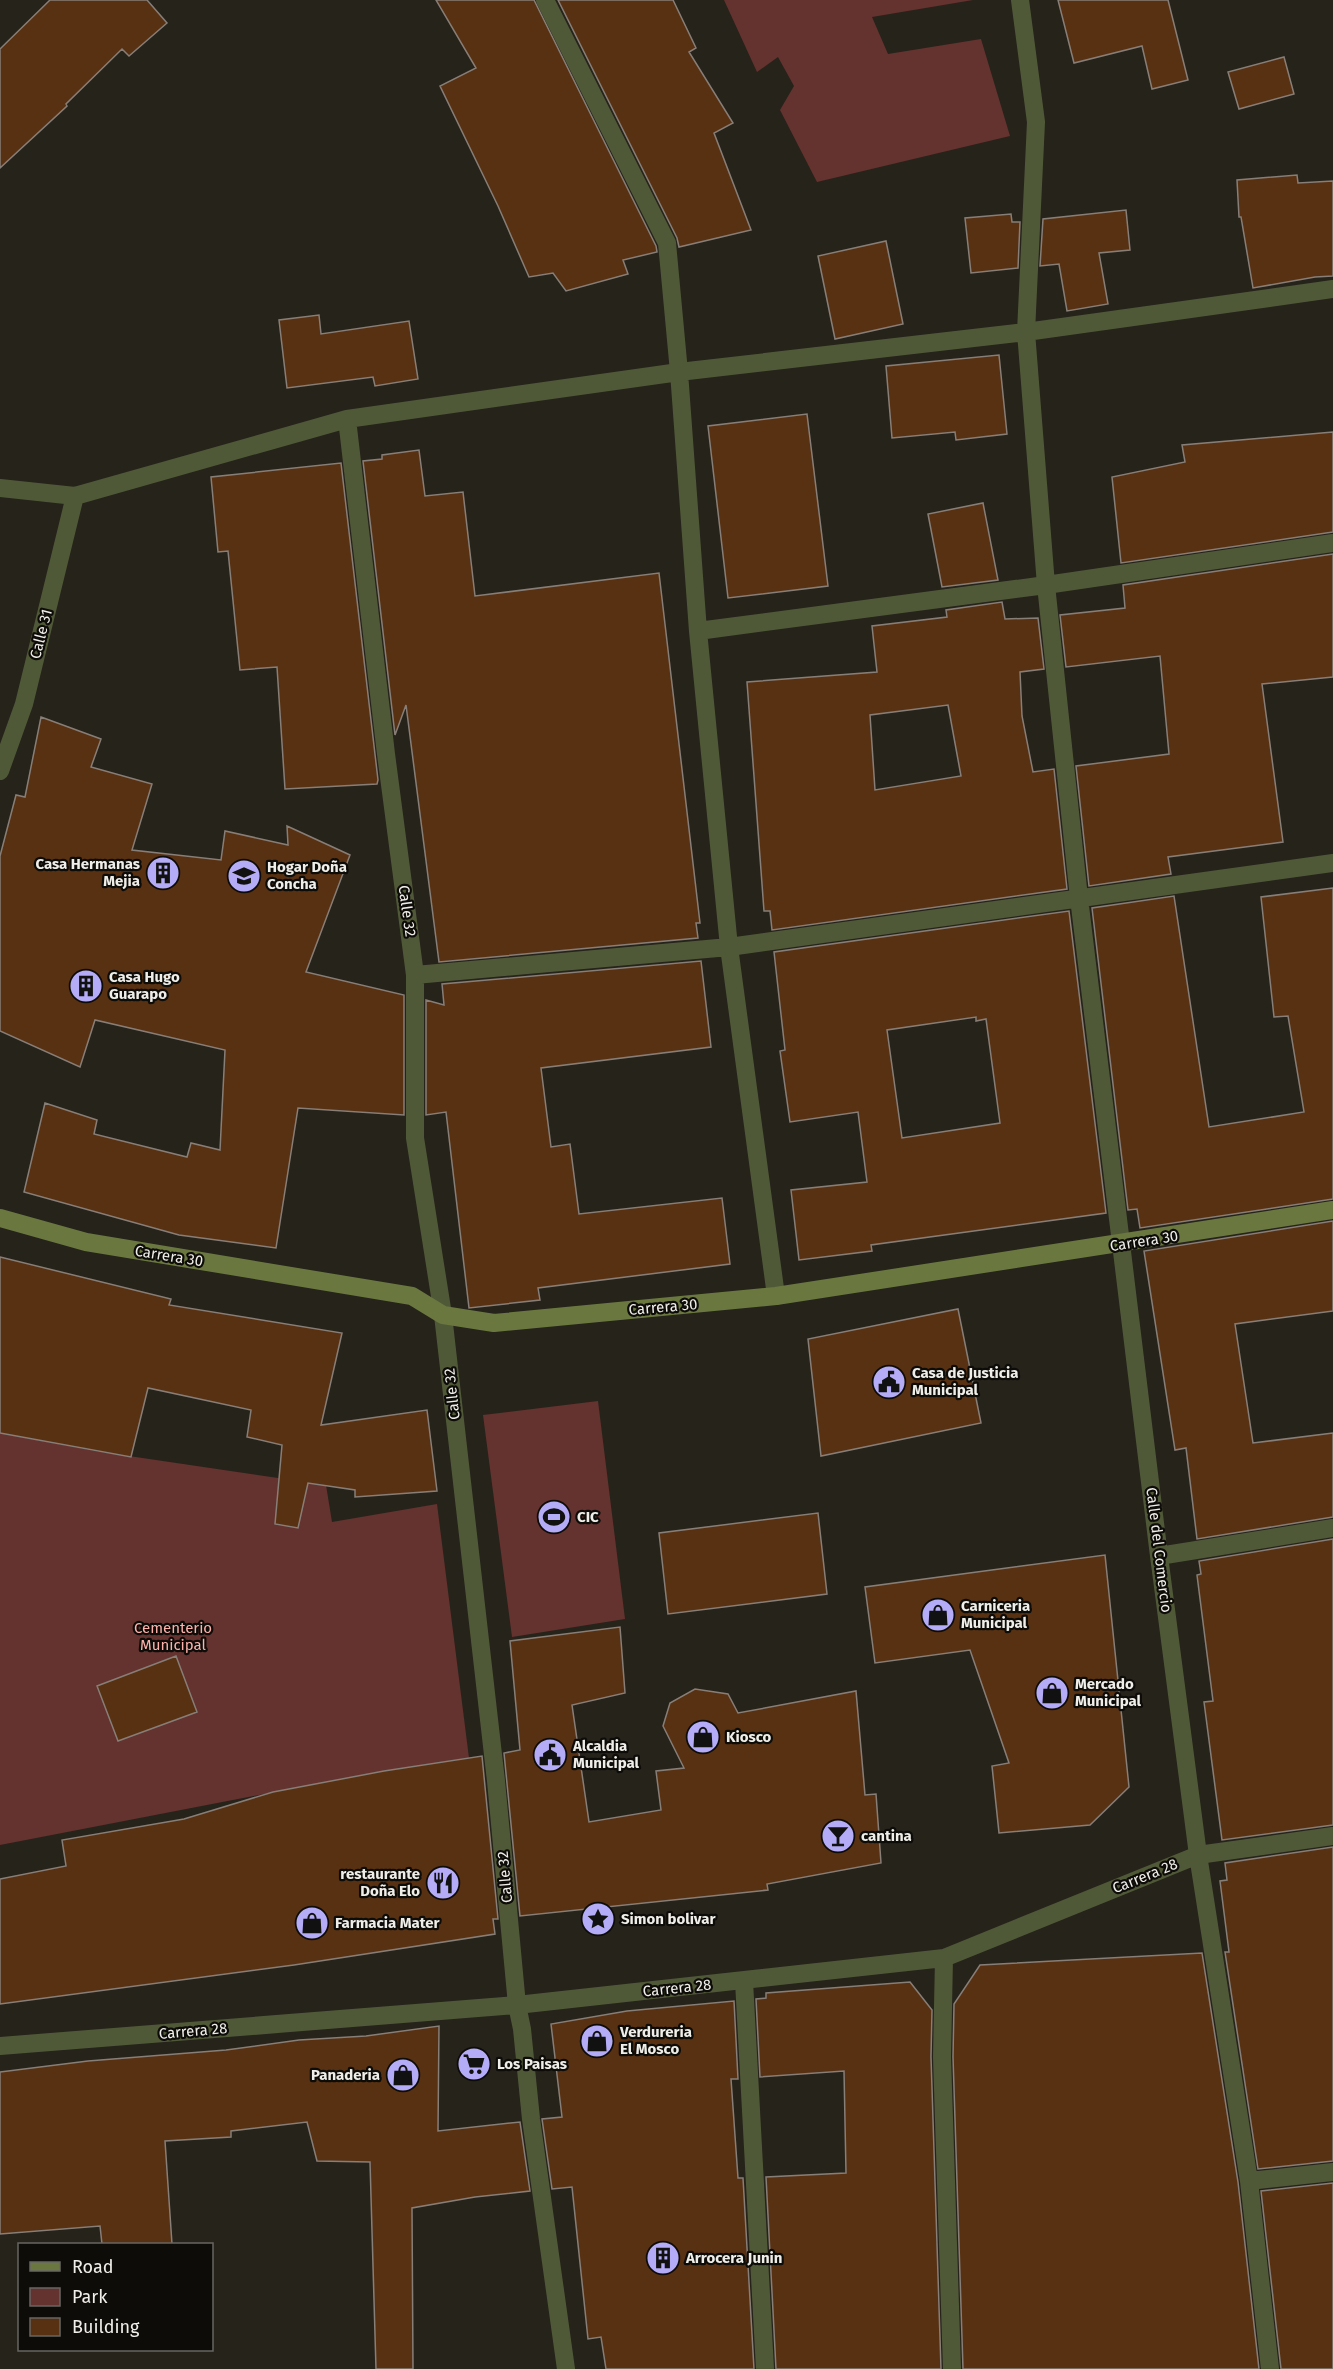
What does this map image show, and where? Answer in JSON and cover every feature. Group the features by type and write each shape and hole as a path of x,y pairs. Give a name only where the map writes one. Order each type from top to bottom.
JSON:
{"main road":[{"name":"Carrera 30","path":"0,1218 86,1242 412,1296 443,1315 494,1323 776,1296 1333,1210"}],"street":[{"path":"545,0 667,243 698,631 729,947 776,1296"},
{"name":"Calle del Comercio","path":"1020,0 1036,122 1026,332 1046,585 1079,898 1159,1556 1198,1855 1249,2181 1270,2369"},
{"path":"0,488 75,496 347,419 679,372 1026,332 1333,289"},
{"name":"Calle 32","path":"347,419 386,754 415,975 415,1138 443,1315 495,1781 517,2005 566,2369"},
{"name":"Calle 31","path":"0,771 24,704 75,496"},
{"path":"698,631 1046,585 1333,543"},
{"path":"415,975 729,947 1333,863"},
{"path":"1159,1556 1333,1528"},
{"name":"Carrera 28","path":"0,2046 517,2005 944,1958 1198,1855 1333,1836"},
{"path":"944,1958 942,2057 952,2369"},
{"path":"744,1981 765,2369"},
{"path":"1249,2181 1333,2172"}],"green space":[{"path":"724,0 973,0 872,17 888,54 981,39 1010,136 817,182 780,110 794,86 778,57 757,72"},
{"name":"CIC","path":"598,1401 625,1619 512,1637 483,1415"},
{"name":"Cementerio Municipal","path":"0,1433 95,1451 326,1485 332,1522 437,1504 469,1758 383,1771 0,1845"}],"building":[{"path":"50,0 147,0 167,23 129,56 122,49 66,104 67,106 0,168 0,49"},
{"path":"436,0 534,0 657,252 623,260 628,274 566,291 553,273 529,277 498,206 440,86 476,68"},
{"path":"558,0 673,0 696,48 689,52 733,123 714,133 751,230 679,247 677,238"},
{"path":"1058,0 1168,0 1188,80 1152,89 1142,46 1074,63"},
{"path":"1284,57 1294,94 1239,109 1228,72"},
{"path":"1297,175 1298,183 1333,181 1333,276 1253,288 1241,217 1239,217 1237,180"},
{"path":"1126,210 1130,250 1099,253 1108,304 1067,311 1059,264 1040,266 1043,219"},
{"path":"1011,214 1012,222 1020,222 1018,268 971,273 965,218"},
{"path":"886,241 903,324 835,339 818,256"},
{"path":"319,315 321,334 409,321 418,379 375,386 373,377 287,388 279,320"},
{"path":"999,355 1007,434 956,440 955,432 892,438 886,366"},
{"path":"807,414 828,586 728,598 708,426"},
{"path":"1333,432 1333,532 1121,563 1112,477 1185,462 1182,445"},
{"path":"419,450 425,496 463,492 475,596 659,573 700,923 696,923 698,938 439,962 406,705 395,735 363,461 382,459 382,455"},
{"path":"341,463 378,780 377,784 285,789 277,667 240,670 228,551 218,552 211,477"},
{"path":"983,503 998,580 942,587 928,514"},
{"path":"1333,554 1333,677 1262,684 1283,842 1168,857 1171,874 1089,886 1076,766 1169,754 1160,656 1066,667 1060,615 1125,608 1123,585"},
{"path":"1002,602 1005,619 1038,618 1044,669 1020,672 1022,716 1033,772 1054,769 1067,889 772,930 770,911 764,911 747,682 877,672 872,626 947,617 946,610","holes":["948,705 961,776 875,790 870,715"]},
{"path":"41,717 101,739 91,767 152,784 132,850 221,860 225,831 288,845 287,826 350,855 306,972 404,995 404,1115 298,1108 276,1248 179,1235 24,1192 45,1103 97,1120 94,1134 187,1157 191,1143 220,1150 225,1050 95,1020 80,1067 0,1031 0,856 16,795 25,797"},
{"path":"1333,888 1333,1199 1140,1228 1137,1209 1128,1210 1092,908 1174,896 1209,1127 1304,1112 1288,1016 1274,1017 1261,897"},
{"path":"1069,911 1106,1213 871,1245 872,1251 799,1260 791,1190 867,1182 858,1112 790,1122 780,1051 785,1050 774,952","holes":["976,1017 976,1021 986,1019 1000,1123 902,1138 887,1030"]},
{"path":"701,961 711,1047 541,1068 551,1147 570,1144 579,1214 722,1198 730,1264 538,1288 540,1300 469,1308 446,1112 426,1115 426,1000 444,1005 442,984"},
{"path":"1333,1221 1333,1311 1235,1324 1253,1443 1333,1433 1333,1517 1197,1539 1186,1448 1175,1450 1144,1251"},
{"path":"0,1257 171,1299 169,1305 342,1333 321,1425 427,1410 437,1491 355,1497 355,1490 308,1483 298,1528 275,1524 282,1445 247,1437 251,1410 148,1388 131,1457 0,1433"},
{"name":"Casa de Justicia Municipal","path":"958,1309 981,1423 821,1456 808,1339"},
{"path":"818,1513 827,1594 668,1614 659,1533"},
{"path":"1333,1539 1333,1825 1222,1840 1204,1702 1213,1701 1197,1575 1201,1574 1199,1561"},
{"path":"1105,1555 1129,1787 1090,1825 999,1833 992,1766 1009,1763 970,1650 875,1663 865,1587"},
{"path":"620,1627 625,1693 572,1705 589,1822 661,1810 656,1771 684,1768 663,1726 670,1703 695,1689 728,1694 738,1713 856,1691 865,1795 876,1794 881,1863 767,1884 768,1890 520,1916 504,1753 520,1750 510,1641"},
{"path":"176,1656 197,1712 118,1741 97,1686"},
{"path":"482,1756 498,1919 493,1919 495,1934 294,1965 0,2004 0,1879 66,1866 62,1840 184,1819 273,1792 384,1771"},
{"path":"1333,1847 1333,2161 1258,2169 1225,1952 1229,1952 1220,1881 1227,1880 1225,1863"},
{"path":"1202,1953 1238,2182 1259,2369 963,2369 953,2057 954,2004 980,1965"},
{"path":"910,1982 932,2010 931,2057 941,2369 776,2369 766,2177 846,2173 844,2071 760,2077 756,1999 766,1998 766,1993"},
{"path":"734,2001 738,2079 731,2079 738,2178 743,2178 754,2369 606,2369 601,2337 588,2339 572,2187 552,2189 542,2119 562,2117 551,2024 627,2011"},
{"path":"439,2026 438,2131 520,2122 530,2191 475,2197 412,2208 413,2369 376,2369 370,2162 317,2161 307,2122 231,2131 231,2137 165,2141 172,2243 102,2243 100,2226 0,2234 0,2072 88,2061 226,2050 299,2040 366,2036"},
{"path":"1333,2183 1333,2369 1281,2369 1261,2191"}],"place":[{"name":"Casa Hermanas Mejia","path":"163,873"},
{"name":"Hogar Doña Concha","path":"244,876"},
{"name":"Casa Hugo Guarapo","path":"86,986"},
{"name":"Casa de Justicia Municipal","path":"889,1382"},
{"name":"CIC","path":"554,1517"},
{"name":"Carniceria Municipal","path":"938,1615"},
{"name":"Mercado Municipal","path":"1052,1693"},
{"name":"Kiosco","path":"703,1737"},
{"name":"Alcaldia Municipal","path":"550,1755"},
{"name":"cantina","path":"838,1836"},
{"name":"restaurante Doña Elo","path":"443,1883"},
{"name":"Simon bolivar","path":"598,1919"},
{"name":"Farmacia Mater","path":"312,1923"},
{"name":"Verdureria El Mosco","path":"597,2041"},
{"name":"Los Paisas","path":"474,2064"},
{"name":"Panaderia","path":"403,2075"},
{"name":"Arrocera Junin","path":"663,2258"}]}
